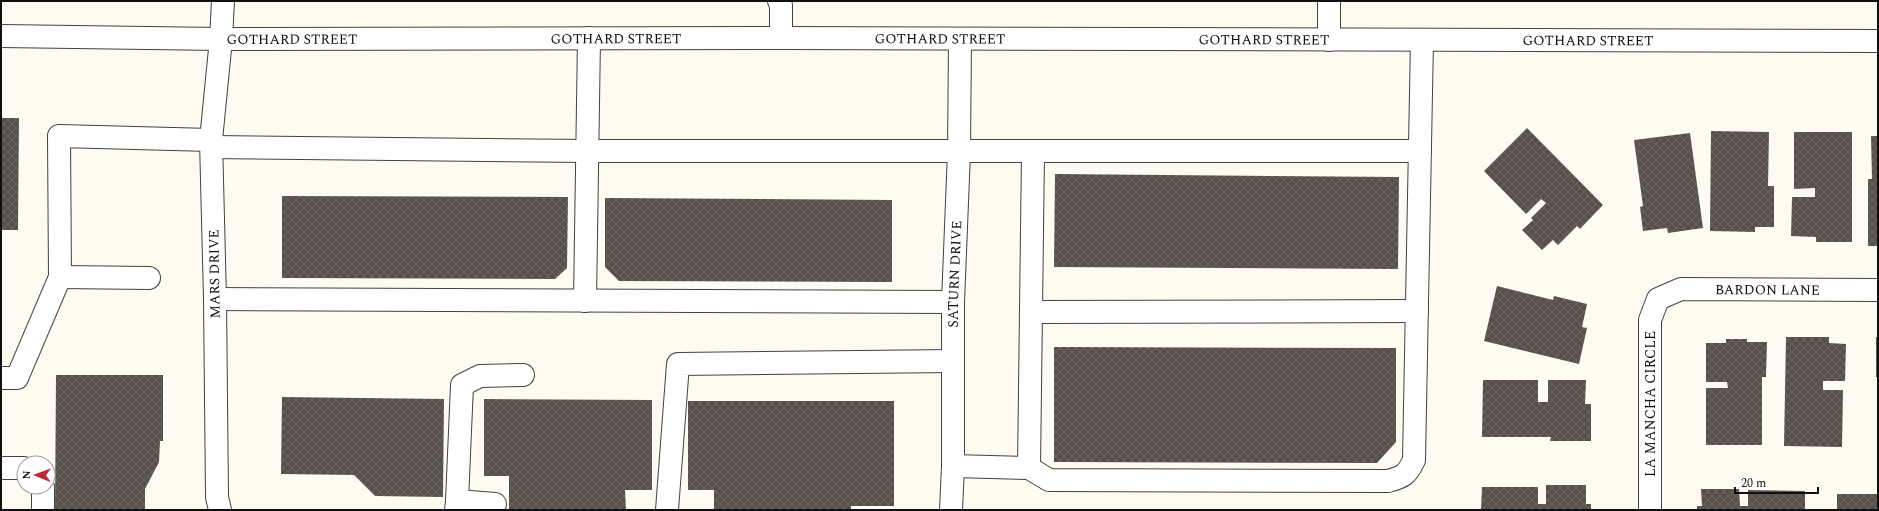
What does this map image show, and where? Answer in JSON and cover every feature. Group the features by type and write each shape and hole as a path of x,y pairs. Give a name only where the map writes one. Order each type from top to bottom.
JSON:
{"street":[{"name":"MARS DRIVE","path":"220,510 217,497 215,299 211,144 223,1"},
{"path":"1329,1 1329,40"},
{"path":"781,38 782,2"},
{"name":"GOTHARD STREET","path":"1,36 221,38 1878,41"},
{"path":"585,301 589,38"},
{"name":"SATURN DRIVE","path":"951,510 953,466 953,302 959,152 960,39"},
{"path":"953,466 1029,468 1049,480 1388,481 1401,478 1408,472 1414,460 1422,40"},
{"path":"1,378 17,378 60,277 59,136 211,144 587,151 1420,152"},
{"path":"1029,468 1034,152"},
{"path":"60,277 149,278"},
{"name":"BARDON LANE","path":"1658,299 1681,289 1878,290"},
{"path":"215,299 953,302"},
{"name":"LA MANCHA CIRCLE","path":"1650,510 1650,320 1658,299"},
{"path":"1031,312 1417,311"},
{"path":"667,510 678,364 953,361"},
{"path":"495,504 456,506 462,385 480,376 523,375"},
{"path":"1,468 16,468"},
{"path":"43,495 43,510"}],"building":[{"path":"1,118 19,118 18,230 1,230"},
{"path":"1527,128 1603,205 1580,229 1577,226 1558,245 1553,240 1542,250 1522,230 1533,220 1531,218 1546,203 1541,199 1526,214 1484,171"},
{"path":"1711,131 1769,132 1768,186 1774,186 1774,227 1755,227 1755,232 1710,231"},
{"path":"1794,132 1852,132 1852,242 1816,242 1816,237 1791,236 1792,197 1815,197 1815,188 1794,189"},
{"path":"1690,133 1703,228 1668,233 1667,228 1643,231 1640,207 1643,206 1634,140"},
{"path":"1871,136 1878,136 1878,246 1868,246 1868,179 1872,179"},
{"path":"1055,174 1399,177 1398,269 1054,267"},
{"path":"282,196 568,197 567,268 555,279 282,278"},
{"path":"605,198 892,200 892,282 619,281 605,267"},
{"path":"1497,286 1553,300 1554,296 1587,304 1582,327 1587,328 1579,364 1484,341"},
{"path":"1786,337 1829,337 1829,343 1846,344 1845,381 1823,381 1823,390 1843,390 1842,447 1784,446"},
{"path":"1876,337 1878,337 1878,377 1876,377"},
{"path":"1726,339 1747,339 1747,342 1767,342 1766,377 1762,377 1762,445 1706,445 1706,388 1728,388 1727,382 1706,382 1706,343 1726,343"},
{"path":"1054,347 1396,348 1396,442 1377,463 1054,462"},
{"path":"56,375 163,375 163,441 160,441 159,462 145,489 145,510 55,510"},
{"path":"1483,380 1538,380 1538,402 1548,402 1548,380 1586,380 1585,404 1591,404 1591,441 1550,441 1551,437 1482,437"},
{"path":"282,397 444,399 443,497 375,496 354,475 281,474"},
{"path":"484,399 652,400 652,490 625,490 626,510 509,510 509,476 484,476"},
{"path":"688,401 894,401 894,506 851,506 851,510 714,510 714,490 688,490"},
{"path":"1546,485 1586,485 1586,504 1591,504 1591,510 1481,510 1482,487 1538,487 1538,504 1546,504"},
{"path":"1701,489 1739,489 1740,506 1748,506 1748,490 1805,491 1805,510 1697,510 1697,506 1702,506"},
{"path":"1837,494 1878,494 1878,510 1837,510"}]}
